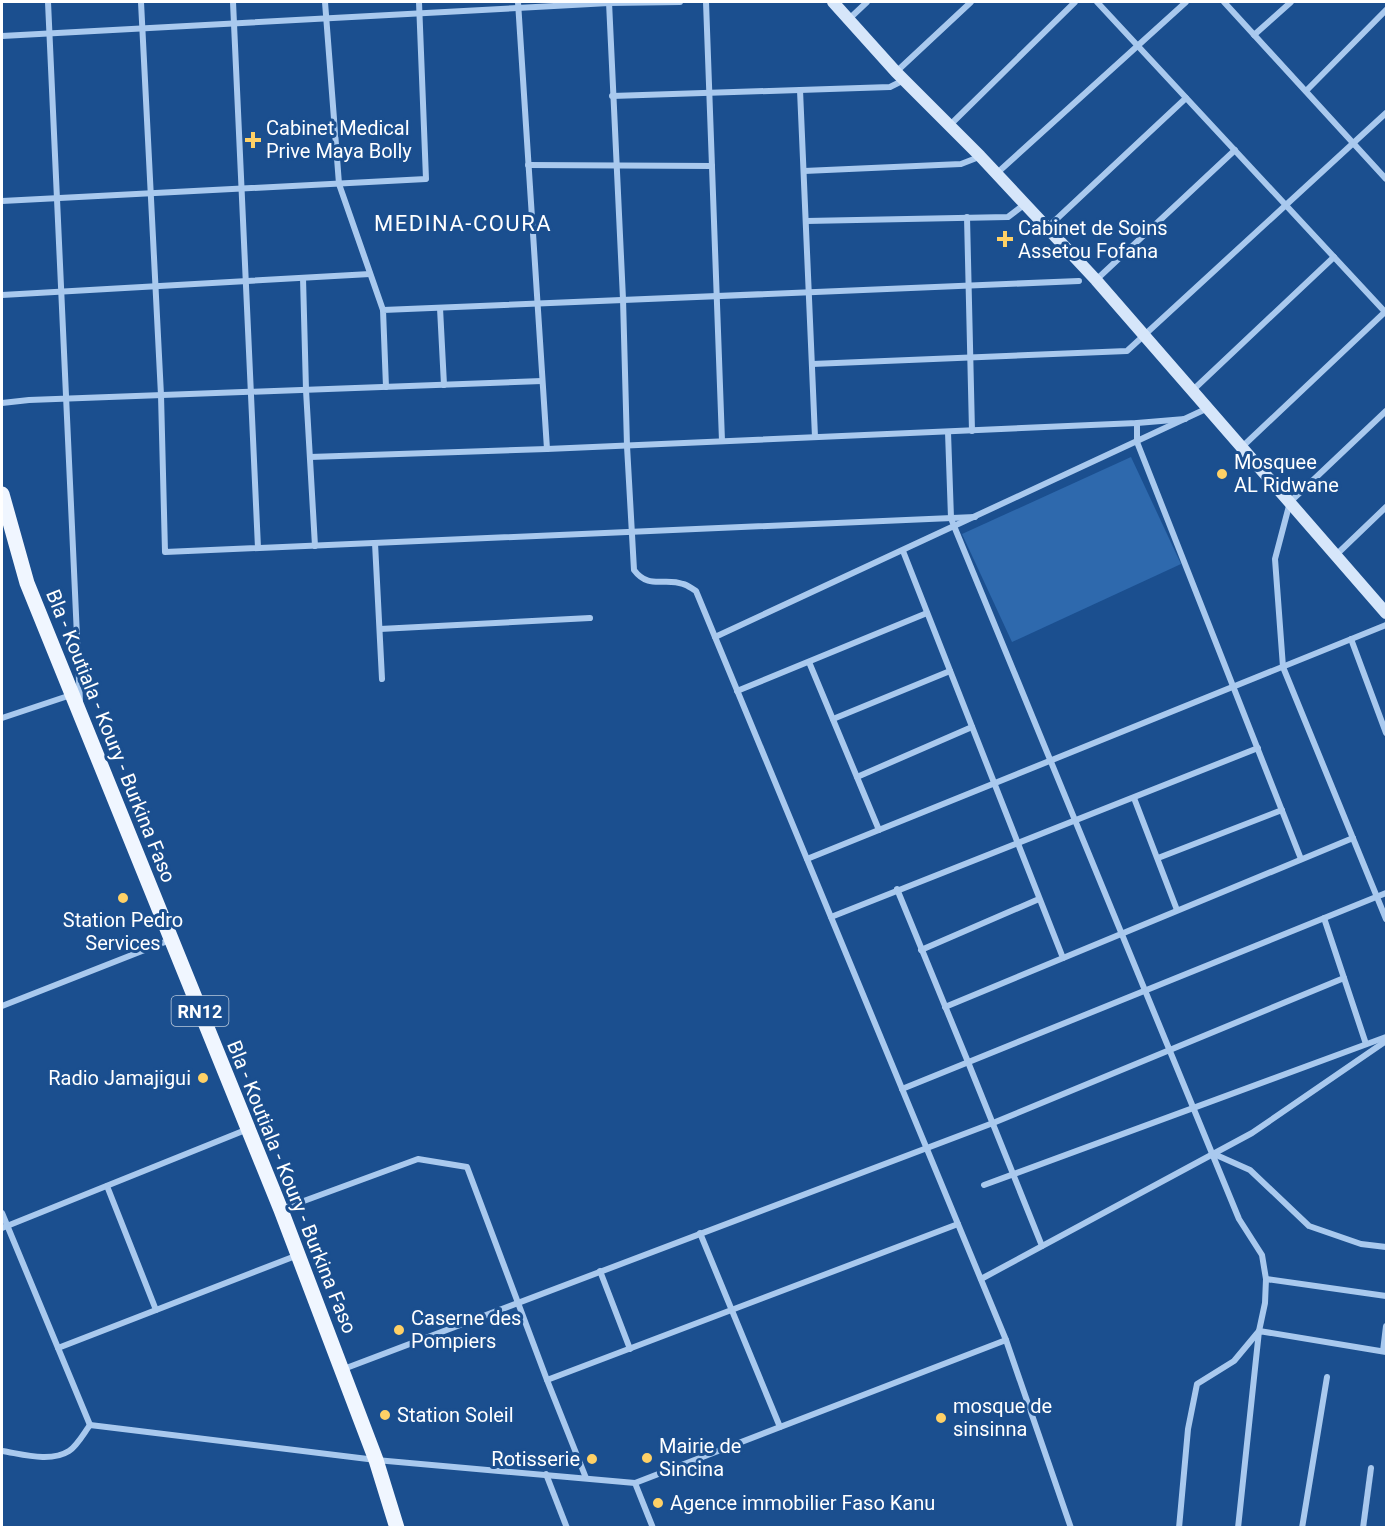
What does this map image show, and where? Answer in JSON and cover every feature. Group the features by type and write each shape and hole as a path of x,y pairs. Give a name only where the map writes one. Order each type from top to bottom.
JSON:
{"main road":[{"name":"Bla - Koutiala - Koury - Burkina Faso","path":"2,494 27,583 281,1210 376,1461 397,1527"}],"street":[{"path":"48,2 81,718"},
{"path":"141,2 161,395 165,552 975,517"},
{"path":"233,2 258,548"},
{"path":"325,2 339,184 383,310 386,387"},
{"path":"2,201 426,179 419,2"},
{"path":"609,2 634,570 640,579 650,582 683,584 696,591 1006,1340 1071,1527"},
{"path":"2,36 420,14 518,5 680,2"},
{"path":"706,2 722,441"},
{"path":"833,2 900,76 980,156 1096,280 1336,555 1384,606"},
{"path":"849,19 867,2"},
{"path":"612,96 890,87 971,2"},
{"path":"949,126 1075,2"},
{"path":"1096,2 1386,312 1242,447"},
{"path":"996,174 1186,2"},
{"path":"1224,2 1386,179"},
{"path":"1254,35 1291,2"},
{"path":"518,5 547,449"},
{"path":"1306,91 1386,10"},
{"path":"800,90 815,437"},
{"path":"1047,228 1186,98"},
{"path":"812,364 1127,351 1386,113"},
{"path":"1096,280 1235,150"},
{"path":"804,171 961,164 980,156"},
{"path":"528,165 712,166"},
{"path":"806,221 1008,217 1025,204"},
{"path":"967,217 972,430"},
{"path":"1192,390 1334,257"},
{"path":"2,295 370,274"},
{"path":"303,278 306,390 315,546"},
{"path":"383,310 1079,281"},
{"path":"440,309 444,385"},
{"path":"2,403 542,381"},
{"path":"715,637 1208,408"},
{"path":"1386,411 1290,502 1275,559 1283,667 1386,919"},
{"path":"310,457 627,446 1185,419"},
{"path":"1137,423 1137,442 1301,859"},
{"path":"948,432 951,518 954,526 1214,1153 1239,1219 1262,1255 1266,1279 1265,1303 1259,1331 1238,1527"},
{"path":"1336,555 1386,507"},
{"path":"375,543 382,679"},
{"path":"903,551 1063,958"},
{"path":"737,691 927,614"},
{"path":"380,629 590,618"},
{"path":"807,859 1386,625"},
{"path":"1351,639 1386,733"},
{"path":"809,662 879,830"},
{"path":"833,719 950,671"},
{"path":"2,718 71,695"},
{"path":"857,777 972,727"},
{"path":"831,917 1258,748"},
{"path":"1134,798 1177,910"},
{"path":"1158,858 1282,810"},
{"path":"945,1006 1353,838"},
{"path":"897,889 1042,1246"},
{"path":"902,1089 1386,892"},
{"path":"921,950 1039,899"},
{"path":"1324,918 1365,1044"},
{"path":"2,1006 171,940"},
{"path":"341,1370 993,1123 1344,978"},
{"path":"984,1185 1365,1044 1386,1039"},
{"path":"981,1280 1252,1133 1386,1039"},
{"path":"4,1227 248,1129"},
{"path":"1214,1153 1250,1170 1310,1226 1361,1244 1386,1247"},
{"path":"281,1210 418,1159 467,1167 517,1303 586,1478"},
{"path":"107,1186 156,1310"},
{"path":"2,1213 4,1227 90,1425"},
{"path":"547,1380 958,1224"},
{"path":"700,1233 780,1427"},
{"path":"58,1348 298,1255"},
{"path":"600,1271 630,1348"},
{"path":"1266,1279 1386,1296"},
{"path":"1259,1331 1384,1352 1386,1326"},
{"path":"1179,1527 1188,1429 1197,1384 1234,1361 1259,1331"},
{"path":"90,1425 376,1461 635,1483 1006,1340"},
{"path":"1302,1527 1327,1377"},
{"path":"2,1451 45,1457 56,1456 70,1451 90,1425"},
{"path":"1363,1527 1371,1468"},
{"path":"546,1474 567,1527"},
{"path":"635,1483 653,1527"}],"shaded area":[{"path":"1131,457 1181,564 1012,642 962,534"}],"place":[{"name":"Cabinet Medical Prive Maya Bolly","path":"253,140"},
{"name":"Cabinet de Soins Assetou Fofana","path":"1005,239"},
{"name":"Mosquee AL Ridwane","path":"1222,474"},
{"name":"Station Pedro Services","path":"123,898"},
{"name":"Radio Jamajigui","path":"203,1078"},
{"name":"Caserne des Pompiers","path":"399,1330"},
{"name":"Station Soleil","path":"385,1415"},
{"name":"mosque de sinsinna","path":"941,1418"},
{"name":"Mairie de Sincina","path":"647,1458"},
{"name":"Rotisserie","path":"592,1459"},
{"name":"Agence immobilier Faso Kanu","path":"658,1503"}],"district":[{"name":"MEDINA-COURA","path":"463,223"}]}
